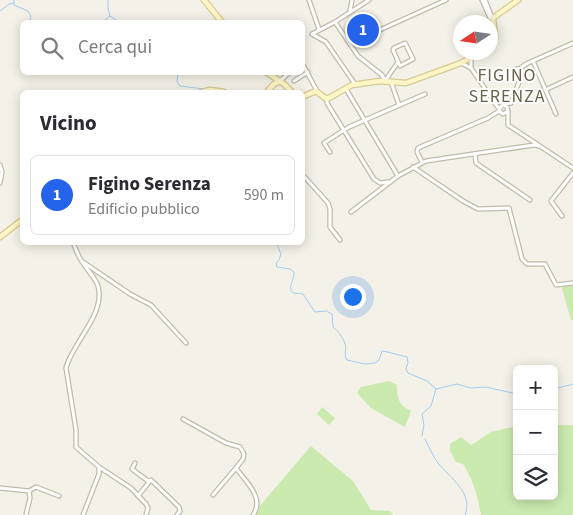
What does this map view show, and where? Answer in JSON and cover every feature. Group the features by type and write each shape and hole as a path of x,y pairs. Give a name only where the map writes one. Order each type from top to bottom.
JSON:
{"street":[{"path":"204,0 220,20"},
{"path":"309,0 319,29"},
{"path":"350,11 352,0"},
{"path":"355,84 326,42 312,34 369,0"},
{"path":"346,38 382,29 437,2 446,0"},
{"path":"484,0 493,15"},
{"path":"497,15 518,0"},
{"path":"335,22 358,56 382,75 385,81"},
{"path":"405,43 413,59 400,66 398,62 393,50 405,43"},
{"path":"518,85 514,71 573,43"},
{"path":"327,99 355,84 385,81 406,82 466,60"},
{"path":"471,60 471,68"},
{"path":"532,61 556,114"},
{"path":"385,81 398,62"},
{"path":"461,63 471,68 492,101 501,110 508,125 573,168"},
{"path":"508,125 508,111 526,64"},
{"path":"305,67 317,91 327,99 344,130 381,188"},
{"path":"519,69 523,72"},
{"path":"271,75 290,90"},
{"path":"270,90 274,84 287,75"},
{"path":"294,81 303,75"},
{"path":"516,77 521,77"},
{"path":"545,90 573,77"},
{"path":"391,82 399,105"},
{"path":"346,89 398,176"},
{"path":"305,96 317,91"},
{"path":"330,152 324,143 344,130 425,94"},
{"path":"422,162 417,152 418,148 494,115 511,103"},
{"path":"501,110 508,111"},
{"path":"501,110 508,111"},
{"path":"525,146 529,139"},
{"path":"351,212 398,176 422,162 525,146 539,146"},
{"path":"474,154 476,163 530,200"},
{"path":"0,165 2,172 0,183"},
{"path":"413,166 463,201 478,209 509,208 522,259 528,264 545,264 556,285 573,283"},
{"path":"562,216 551,201 573,173"},
{"path":"305,177 328,204 330,209 330,227 340,240"},
{"path":"374,179 380,183 391,181"},
{"path":"0,236 20,221"},
{"path":"74,245 82,261 98,284 99,299 91,320 67,360 66,377 76,430 75,442 78,451 99,468 131,488 146,504 148,508 146,515"},
{"path":"82,261 130,294 151,305 186,343"},
{"path":"183,419 226,443 240,447 244,454 243,459 213,495"},
{"path":"135,463 132,469 148,481 151,480 179,507 180,511 177,515"},
{"path":"83,515 99,474 99,468"},
{"path":"236,468 255,494 257,499 254,513"},
{"path":"138,496 151,480"},
{"path":"0,488 29,492 36,486 59,496"},
{"path":"26,515 30,498 29,492"}],"green space":[{"path":"573,283 573,320 571,320 562,284"},
{"path":"389,381 397,385 400,401 411,411 405,427 371,408 357,393 361,387"},
{"path":"322,407 335,418 329,425 317,414"},
{"path":"558,425 573,425 573,515 481,515 477,495 470,476 463,464 456,462 450,451 450,444 461,437 471,445 491,432 513,427 513,500 558,500"},
{"path":"311,446 353,481 371,510 390,511 393,515 252,515"}],"waterway":[{"path":"14,0 14,5 28,11 31,16 30,20"},
{"path":"108,0 110,16"},
{"path":"0,11 9,4 14,3"},
{"path":"105,20 110,16 115,20"},
{"path":"178,75 177,82 180,86 204,89"},
{"path":"277,245 281,254 276,263 277,267 290,269 294,272 292,291 303,294 315,312 326,311 332,314 333,327 344,342 347,360 365,364 375,363 379,360 382,351 384,351 407,357 406,369 408,373 427,381 436,389 457,384 471,388 486,387 513,393"},
{"path":"558,388 573,384"},
{"path":"422,436 424,425 422,414 431,406 436,389"},
{"path":"425,439 438,463 464,493 467,507 465,515"}],"place":[{"name":"Figino Serenza","path":"363,30"}],"district":[{"name":"FIGINO SERENZA","path":"507,85"}]}
